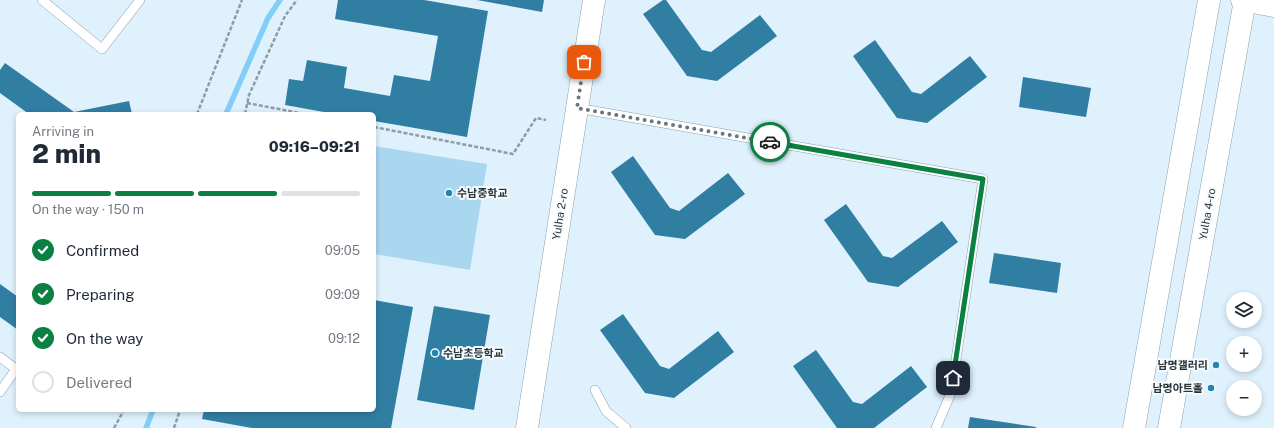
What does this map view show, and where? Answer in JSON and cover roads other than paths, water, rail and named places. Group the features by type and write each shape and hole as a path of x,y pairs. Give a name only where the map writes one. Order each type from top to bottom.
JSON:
{"main road":[{"name":"Yulha 2-ro","path":"527,428 594,0"},
{"path":"1134,428 1209,0"},
{"path":"1242,0 1274,6"},
{"name":"Yulha 4-ro","path":"1169,428 1245,0"}],"lane":[{"path":"42,0 55,4 102,49 140,0"},
{"path":"577,108 983,179 951,394 936,428"},
{"path":"0,357 16,369 0,392"},
{"path":"595,390 606,411 626,428"}],"waterway":[{"path":"227,112 268,18 280,0"},
{"path":"146,428 152,412"}],"place":[{"name":"수남중학교","path":"449,193"},
{"name":"수남초등학교","path":"435,353"},
{"name":"남명갤러리","path":"1216,365"},
{"name":"남명아트홀","path":"1211,388"}]}
